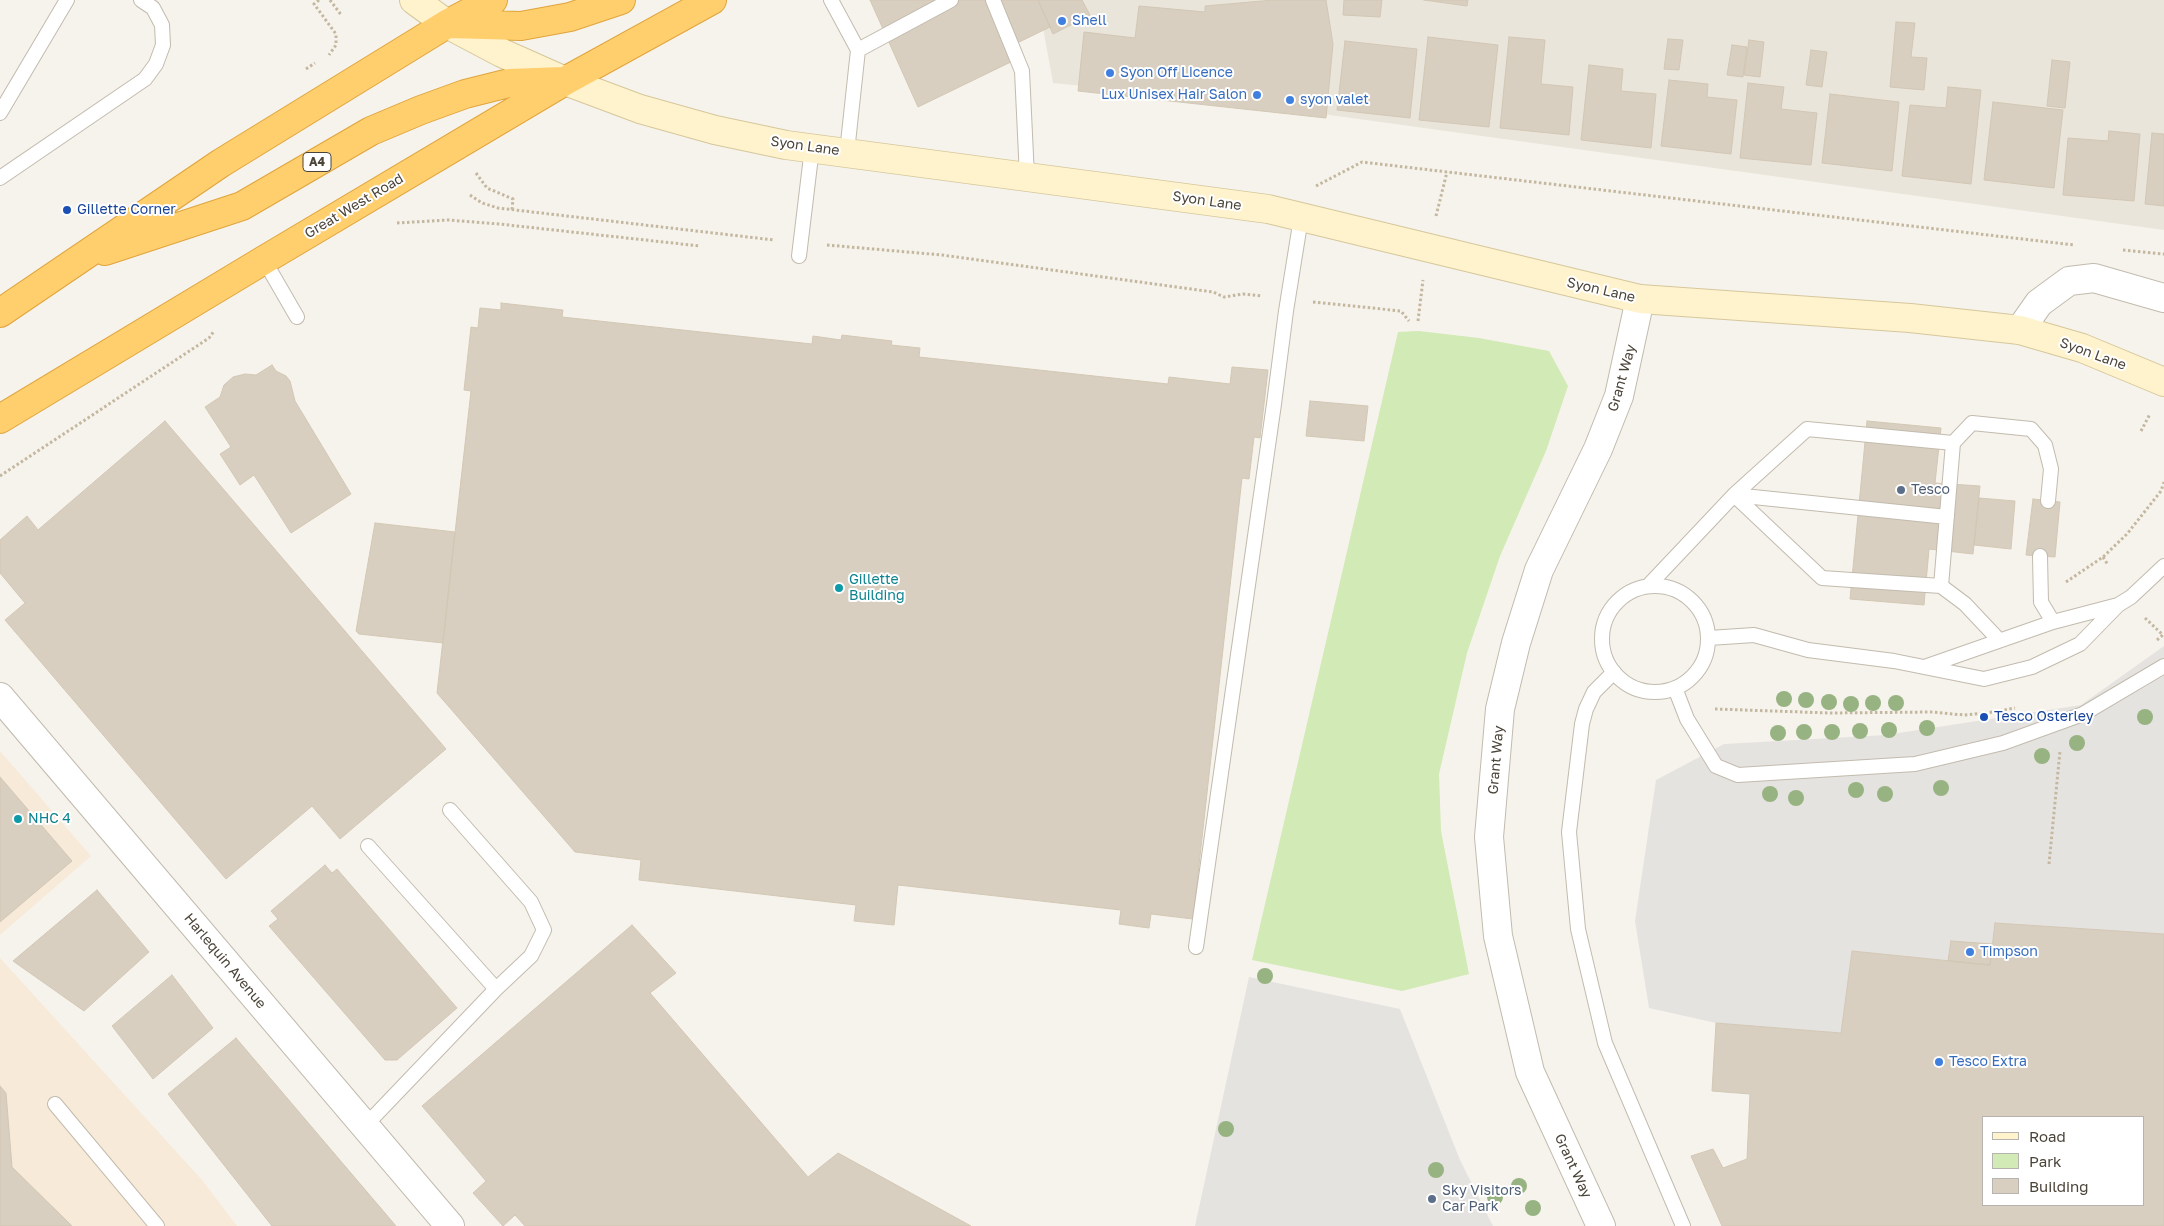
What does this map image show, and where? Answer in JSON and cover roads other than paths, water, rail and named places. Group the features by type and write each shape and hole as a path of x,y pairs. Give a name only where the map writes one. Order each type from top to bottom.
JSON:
{"highway":[{"name":"A4","path":"0,313 221,163 447,24 493,0"},
{"path":"447,24 521,26 570,17 621,0"},
{"name":"Great West Road","path":"0,419 565,82 712,0"},
{"name":"A4","path":"74,262 242,206 371,130 421,110 465,94 509,83 565,82"}],"main road":[{"name":"Syon Lane","path":"414,0 447,24 502,53 565,82 640,109 706,128 786,145 1268,209 1640,299 1910,318 2020,330 2082,348 2164,382"}],"street":[{"path":"2020,330 2039,303 2069,280 2094,278 2164,298"},
{"name":"Grant Way","path":"1601,1226 1530,1072 1498,936 1489,837 1500,709 1516,644 1539,570 1598,449 1619,396 1640,299"},
{"name":"Harlequin Avenue","path":"0,696 450,1226"}],"lane":[{"path":"0,113 67,0"},
{"path":"0,178 145,79 156,64 162,45 162,25 153,8 140,0"},
{"path":"831,0 858,50 847,152"},
{"path":"858,50 951,0"},
{"path":"993,0 1022,71 1027,177"},
{"path":"800,250 812,148"},
{"path":"1196,947 1286,311 1301,218"},
{"path":"264,260 297,317"},
{"path":"1941,586 1953,443 1972,423 2031,429 2045,445 2051,469 2048,501"},
{"path":"1648,586 1734,495 1807,428 1953,443"},
{"path":"1734,495 1947,517"},
{"path":"1734,495 1822,578 1941,586 1966,604 1998,640"},
{"path":"2040,556 2041,602 2053,622"},
{"path":"1709,638 1754,635 1808,650 1927,666 1984,679 2032,667 2080,644 2118,605 2131,597 2164,566"},
{"path":"1648,586 1666,587 1683,594 1696,605 1705,620 1709,638 1700,668 1690,679 1675,688 1662,692 1647,692 1632,687 1619,678 1609,666 1603,650 1603,633 1608,616 1618,602 1632,592 1648,586"},
{"path":"1927,666 2053,622 2118,605"},
{"path":"1675,688 1687,719 1716,766 1738,775 1915,764 2003,743 2083,714 2164,666"},
{"path":"1614,672 1594,692 1586,709 1582,724 1569,832 1578,929 1605,1043 1684,1226"},
{"path":"364,1126 496,989 531,956 544,930 532,902 450,810"},
{"path":"368,846 496,989"},
{"path":"55,1104 157,1226"}],"place":[{"name":"Shell","path":"1062,21"},
{"name":"Syon Off Licence","path":"1110,73"},
{"name":"Lux Unisex Hair Salon","path":"1257,95"},
{"name":"syon valet","path":"1290,100"},
{"name":"Gillette Corner","path":"67,210"},
{"name":"Tesco","path":"1901,490"},
{"name":"Gillette Building","path":"839,588"},
{"name":"Tesco Osterley","path":"1984,717"},
{"name":"NHC 4","path":"18,819"},
{"name":"Timpson","path":"1970,952"},
{"name":"Tesco Extra","path":"1939,1062"},
{"name":"Sky Visitors Car Park","path":"1432,1199"}]}
